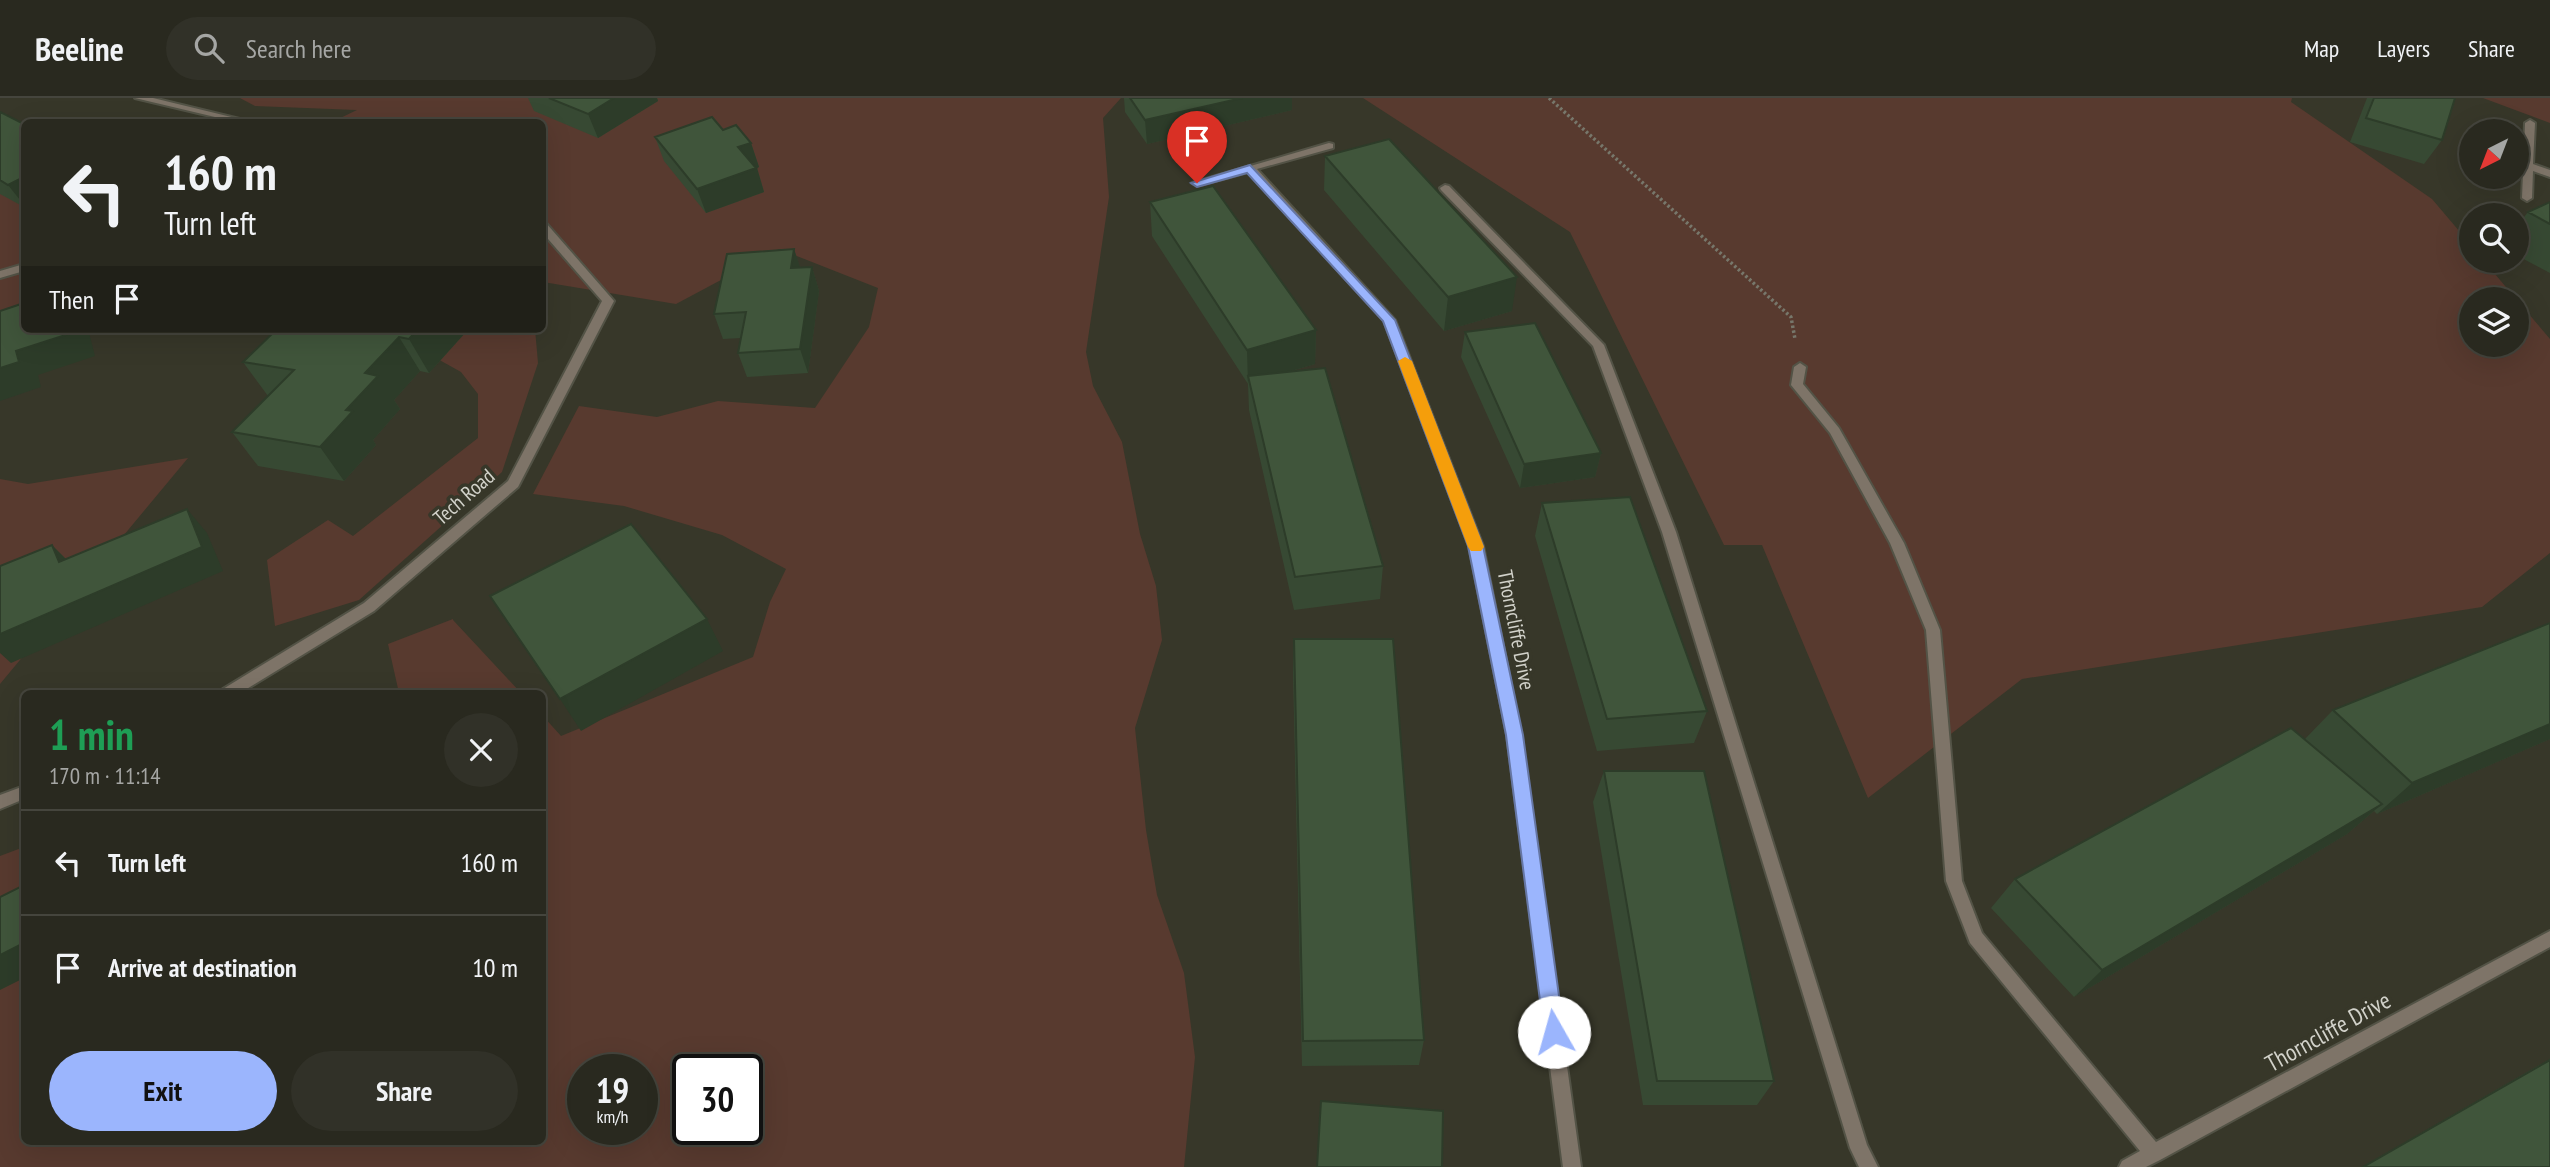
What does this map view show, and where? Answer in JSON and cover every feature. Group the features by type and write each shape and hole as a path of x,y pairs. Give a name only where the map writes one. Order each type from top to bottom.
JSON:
{"street":[{"path":"140,98 234,119"},
{"path":"2530,123 2529,166 2550,174"},
{"path":"1197,183 1329,146"},
{"name":"Thorncliffe Drive","path":"1250,168 1389,320 1476,546 1514,735 1572,1167"},
{"path":"1445,188 1598,345 1669,532 1859,1148 1869,1167"},
{"path":"2527,198 2528,189"},
{"name":"Tech Road","path":"233,690 369,607 513,484 608,302 546,230"},
{"path":"0,275 21,268"},
{"path":"1800,367 1797,384 1841,442 1897,543 1933,630 1954,881 1976,938 2154,1154"},
{"path":"0,802 21,793"},
{"name":"Thorncliffe Drive","path":"2129,1167 2550,939"}],"path":[{"path":"1549,98 1791,317 1800,367"}],"shaded area":[{"path":"240,98 1121,98 1103,118 1109,197 1086,352 1093,386 1122,442 1140,534 1156,586 1162,640 1135,728 1146,830 1157,895 1184,973 1195,1057 1184,1167 0,1167 0,856 21,848 21,1145 546,1145 546,719 561,736 753,657 770,602 786,569 722,535 624,506 533,494 579,406 657,417 718,401 815,408 869,327 878,288 779,249 676,304 546,282 546,119 338,119 357,110 255,106"},
{"path":"1363,98 2292,98 2291,102 2432,199 2459,231 2459,273 2494,273 2506,287 2459,287 2459,357 2529,357 2529,314 2550,339 2550,553 2482,607 2022,679 1868,798 1762,545 1724,545 1570,232"},
{"path":"2483,98 2550,98 2550,123"},
{"path":"0,165 21,172 21,323 0,330"},
{"path":"391,333 535,333 538,363 502,472 359,600 275,626 267,560 328,520 353,536 478,438 478,394 461,372"},
{"path":"188,458 0,684 0,479 28,484"},
{"path":"453,619 518,690 398,690 388,644"}],"building":[{"path":"549,98 614,98 588,114"},
{"path":"1130,98 1242,98 1145,120"},
{"path":"2374,98 2455,98 2442,140 2366,118"},
{"path":"0,112 21,122 21,178 8,185 0,180"},
{"path":"712,117 723,130 736,125 751,143 738,147 756,168 697,189 655,137"},
{"path":"1389,139 1517,277 1448,297 1325,156"},
{"path":"1213,186 1316,330 1247,350 1150,202"},
{"path":"2550,202 2550,224 2529,213"},
{"path":"794,249 791,268 812,267 800,349 738,353 746,312 714,314 727,254"},
{"path":"21,304 21,333 72,333 16,351 19,362 0,368 0,311"},
{"path":"1535,323 1601,453 1524,464 1465,332"},
{"path":"273,333 414,333 409,339 399,337 365,373 378,376 346,410 353,411 320,447 232,432 294,370 243,362"},
{"path":"1325,368 1383,566 1295,577 1248,376"},
{"path":"1630,497 1707,711 1607,719 1542,503"},
{"path":"187,509 202,547 0,634 0,566 52,545 59,562"},
{"path":"631,524 707,619 560,699 490,596"},
{"path":"2550,623 2550,724 2412,783 2333,710"},
{"path":"1294,639 1393,639 1424,1040 1303,1041"},
{"path":"2291,728 2382,804 2102,970 2015,879"},
{"path":"1604,771 1704,771 1774,1081 1657,1081"},
{"path":"21,886 21,944 0,955 0,897"},
{"path":"2550,1060 2550,1167 2363,1167"},
{"path":"1321,1101 1443,1111 1442,1167 1317,1167"}],"slow traffic":[{"path":"1405,361 1476,547"}],"route":[{"path":"1197,183 1250,168 1389,320 1476,546 1514,735 1554,1032"}]}
